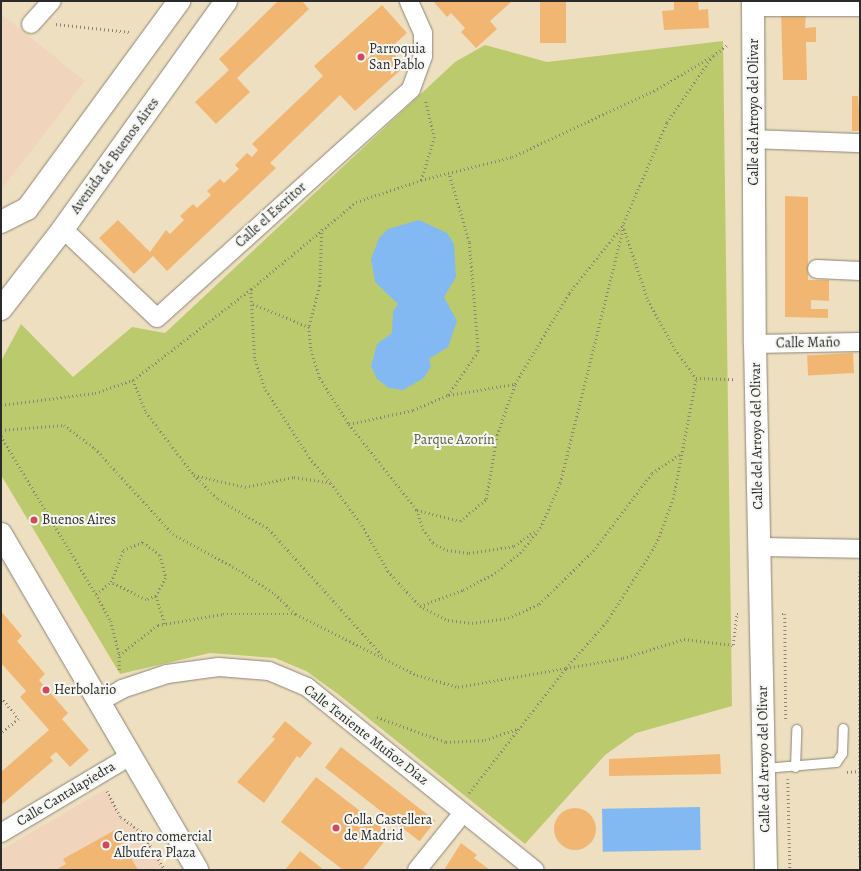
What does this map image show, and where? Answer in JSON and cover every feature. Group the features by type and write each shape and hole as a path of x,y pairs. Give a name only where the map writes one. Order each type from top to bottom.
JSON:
{"main road":[{"path":"1,222 27,209 179,1"},
{"name":"Avenida de Buenos Aires","path":"1,309 63,229 226,1"},
{"name":"Calle del Arroyo del Olivar","path":"753,4 755,344 766,870"},
{"path":"1,534 197,870"}],"street":[{"path":"31,24 52,1"},
{"name":"Calle el Escritor","path":"63,229 157,318 411,89 423,56 423,33 409,1"},
{"path":"753,4 860,7"},
{"path":"754,139 860,143"},
{"path":"816,269 860,270"},
{"name":"Calle Maño","path":"755,344 860,342"},
{"path":"759,547 860,549"},
{"name":"Calle Teniente Muñoz Díaz","path":"100,702 122,689 167,674 219,667 269,671 307,687 535,870"},
{"name":"Calle Cantalapiedra","path":"1,833 130,756"},
{"path":"417,870 461,811"}],"lane":[{"path":"764,768 796,767 836,762 842,753 843,728"},
{"path":"796,729 796,767"}],"path":[{"path":"31,24 132,32"},
{"path":"1,405 95,393 133,380 251,289 356,202 421,180 512,157 657,88 713,56 727,46"},
{"path":"420,606 463,590 495,573 520,553 540,528 560,483 623,225 667,123 713,56"},
{"path":"421,180 434,138 423,93"},
{"path":"448,395 478,351 469,242 449,174"},
{"path":"461,811 520,728 566,668 606,621 656,544 673,499 696,378 648,300 623,225"},
{"path":"417,510 460,521 486,499 497,435 515,384 569,293 623,225"},
{"path":"322,229 320,286 309,327 311,350 320,378 349,424 417,510 423,529 433,543 447,550 469,553 514,546 540,528"},
{"path":"251,289 255,360 266,390 312,461 331,483 362,525 388,571 420,606 448,620 472,623 508,618 539,604 593,551 652,473 682,453"},
{"path":"253,304 309,327"},
{"path":"696,378 734,378"},
{"path":"133,380 146,412 194,475 218,499 270,528 385,658"},
{"path":"349,424 413,410 448,395 515,384"},
{"path":"1,430 64,425 95,448 173,534 239,570 276,594 296,614 418,675 458,687 623,658 684,639 733,645 737,614 745,614"},
{"path":"1,436 6,447 111,621 119,655 119,670"},
{"path":"1,450 6,447"},
{"path":"194,475 245,487 294,477 331,483"},
{"path":"96,594 112,582 123,550 143,542 160,555 166,578 156,596 146,600 112,582"},
{"path":"860,572 860,859"},
{"path":"156,596 165,624"},
{"path":"119,655 137,638 165,624 222,614 296,614"},
{"path":"1,697 19,719 1,733"},
{"path":"372,715 446,742 485,740 520,728"},
{"path":"98,775 121,817 142,832 165,870"}],"shaded area":[{"path":"1,14 85,81 1,190"},
{"path":"106,789 121,817 142,832 165,870 1,870 1,850"}],"green space":[{"name":"Parque Azorín","path":"723,41 732,706 636,733 605,755 525,844 338,694 306,671 275,658 210,653 120,674 1,475 1,361 21,324 73,377 132,327 165,333 455,62 485,45 547,62"}],"water":[{"path":"419,220 447,233 454,244 456,277 444,297 457,321 448,347 429,359 431,366 424,378 403,390 389,388 377,379 371,366 377,344 392,333 393,311 398,304 375,282 371,259 379,238 388,229"},
{"path":"700,807 701,850 603,852 602,809"}],"building":[{"path":"278,1 302,1 309,9 237,78 250,92 216,124 195,102 229,70 219,59"},
{"path":"433,1 511,2 490,21 497,29 476,48 461,32 465,28 451,13 447,17"},
{"path":"540,1 566,1 566,43 540,43"},
{"path":"674,1 698,1 699,10 708,9 709,28 664,30 662,11 674,10"},
{"path":"382,5 407,33 389,49 405,66 355,111 340,95 270,163 276,168 167,271 153,256 134,274 99,238 118,220 150,252 166,230 170,234 184,220 180,216 193,204 197,208 211,195 207,191 220,179 224,183 239,169 235,165 247,153 252,157 258,150 252,144 323,76 314,66"},
{"path":"781,11 806,11 805,28 816,27 816,42 806,42 807,80 783,80"},
{"path":"858,91 860,131 852,131 852,96 858,96"},
{"path":"785,196 808,197 808,280 829,280 829,301 811,300 811,309 828,309 828,318 785,317"},
{"path":"853,353 854,373 808,375 807,355"},
{"path":"1,611 22,636 17,641 45,674 39,680 68,713 62,719 89,750 70,767 56,752 50,757 53,761 1,805 1,772 49,730 20,697 26,691 1,663"},
{"path":"285,721 312,743 300,758 297,756 264,803 237,782 275,739 272,737"},
{"path":"341,747 436,821 420,841 325,767"},
{"path":"720,754 721,774 609,776 609,759"},
{"name":"Colla Castellera de Madrid","path":"316,777 390,834 362,870 343,870 281,822"},
{"path":"571,808 579,808 587,811 593,817 596,829 593,841 587,847 579,850 571,850 563,847 557,841 554,833 554,825 557,817 563,811"},
{"name":"Centro comercial Albufera Plaza","path":"115,830 138,870 56,870 66,864 63,859"},
{"path":"461,843 477,855 474,858 490,870 444,870"},
{"path":"300,851 324,870 285,870"}],"place":[{"name":"Parroquia San Pablo","path":"361,57"},
{"name":"Buenos Aires","path":"34,520"},
{"name":"Herbolario","path":"46,690"},
{"name":"Colla Castellera de Madrid","path":"336,828"},
{"name":"Centro comercial Albufera Plaza","path":"106,845"}]}
